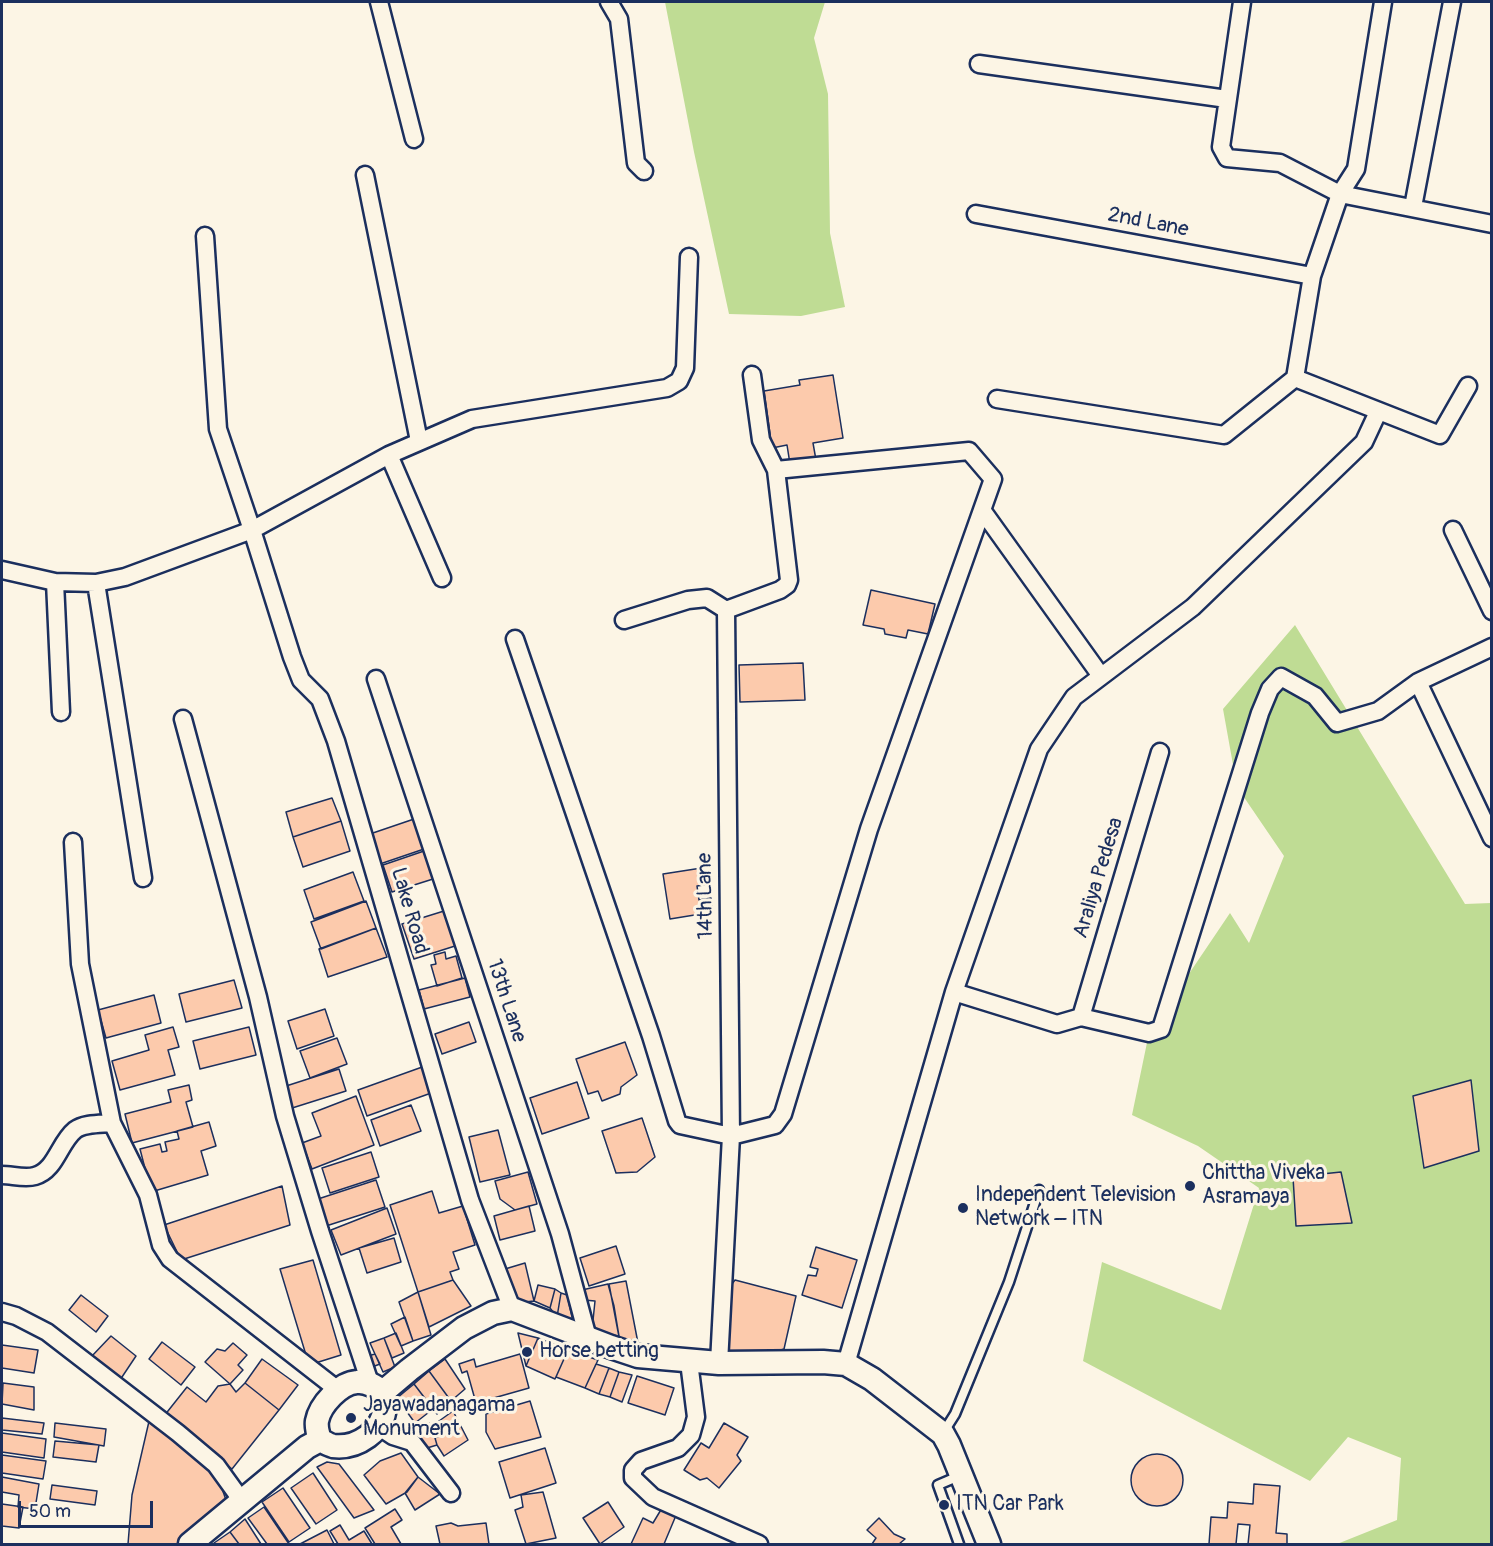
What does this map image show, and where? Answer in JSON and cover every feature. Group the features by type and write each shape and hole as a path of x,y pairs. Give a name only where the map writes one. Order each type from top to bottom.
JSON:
{"street":[{"path":"379,2 414,139"},
{"path":"609,2 619,19 636,163 644,171"},
{"path":"1242,2 1221,147 1227,158 1280,163 1340,194 1491,224"},
{"path":"997,399 1224,435 1295,378 1312,276 1340,194 1356,169 1383,2"},
{"path":"1413,207 1452,2"},
{"path":"979,64 1227,99"},
{"path":"365,175 418,441"},
{"name":"2nd Lane","path":"976,214 1312,276"},
{"name":"Lake Road","path":"205,236 218,429 292,657 301,680 320,699 336,741 470,1200 512,1309"},
{"path":"2,570 56,582 96,583 126,577 252,530 389,455 472,419 667,388 680,381 685,368 689,257"},
{"path":"624,620 688,600 707,598 726,610 780,590 787,585 789,580 776,470 761,441 752,375"},
{"path":"1295,378 1440,435 1468,386"},
{"path":"846,1364 954,992 1039,749 1074,697 1193,607 1364,442 1378,412"},
{"path":"515,639 651,1036 677,1121 680,1125 731,1136 775,1125 783,1114 869,829 993,479 969,451 776,470"},
{"path":"389,455 442,578"},
{"path":"981,510 1101,676"},
{"path":"1453,530 1491,611"},
{"path":"56,582 61,712"},
{"path":"96,583 143,878"},
{"name":"14th Lane","path":"719,1363 731,1136 726,610"},
{"path":"954,992 1057,1024 1081,1017 1149,1033 1161,1029 1257,723 1270,689 1281,677 1315,696 1337,723 1378,711 1418,682 1491,647"},
{"name":"13th Lane","path":"376,679 560,1234 588,1338"},
{"path":"1418,682 1491,838"},
{"path":"183,719 258,997 285,1116 320,1231 385,1406 378,1426 371,1435 358,1442 332,1446 320,1440"},
{"name":"Araliya Pedesa","path":"1081,1017 1160,752"},
{"path":"73,842 80,964 112,1123 148,1195 161,1245 170,1259 338,1390"},
{"path":"2,1175 32,1177 42,1173 76,1129 112,1123"},
{"path":"320,1440 317,1420 326,1403 338,1390 355,1382 377,1388 464,1328 492,1313 512,1309 638,1356 689,1362 846,1364 881,1385 943,1434 989,1545"},
{"path":"2,1312 16,1316 47,1332 178,1433 216,1465 242,1501"},
{"path":"689,1362 696,1417 691,1435 678,1448 641,1461 633,1470 633,1478 653,1497 759,1545"},
{"path":"378,1426 393,1436 412,1442 451,1493"},
{"path":"190,1545 307,1447 320,1440"}],"lane":[{"path":"943,1434 956,1414 1009,1282 1039,1190"},
{"path":"959,1545 938,1485 961,1475"}],"green space":[{"path":"665,2 825,2 814,38 828,94 830,233 845,307 801,316 729,314"},
{"path":"1295,625 1465,904 1491,903 1491,1544 1337,1544 1397,1520 1401,1458 1348,1437 1310,1481 1083,1361 1102,1262 1221,1310 1259,1188 1198,1146 1132,1115 1149,1033 1230,913 1249,943 1284,856 1237,787 1223,709"}],"building":[{"path":"833,375 843,438 813,443 816,460 790,464 787,445 772,448 764,391 800,385 799,380"},
{"path":"871,590 935,604 928,634 908,630 906,638 885,634 884,629 863,625"},
{"path":"803,663 805,700 740,702 739,665"},
{"path":"332,798 341,821 293,837 286,812"},
{"path":"417,818 427,848 377,865 367,835"},
{"path":"341,821 350,851 303,867 293,837"},
{"path":"424,851 433,879 392,892 383,865"},
{"path":"708,867 710,884 697,886 699,900 711,898 713,912 670,919 663,874"},
{"path":"353,872 364,901 314,919 304,890"},
{"path":"366,901 376,928 321,949 311,922"},
{"path":"444,911 455,946 414,959 402,924"},
{"path":"376,928 387,957 328,977 319,949"},
{"path":"445,952 446,959 456,956 462,978 437,986 431,965 436,964 434,955"},
{"path":"465,978 470,997 424,1009 419,990"},
{"path":"234,980 242,1008 186,1022 179,994"},
{"path":"154,995 161,1023 106,1038 98,1010"},
{"path":"325,1009 334,1036 297,1049 288,1021"},
{"path":"469,1022 476,1042 442,1054 435,1034"},
{"path":"173,1027 179,1047 168,1050 175,1075 120,1090 112,1061 149,1050 145,1035"},
{"path":"249,1027 256,1055 200,1069 193,1041"},
{"path":"337,1038 347,1064 310,1078 300,1051"},
{"path":"625,1042 637,1075 621,1087 620,1094 602,1101 598,1091 588,1094 576,1059"},
{"path":"425,1066 434,1092 367,1116 358,1090"},
{"path":"339,1069 346,1091 289,1109 283,1087"},
{"path":"1471,1080 1479,1151 1424,1168 1413,1096"},
{"path":"577,1082 589,1118 542,1134 530,1098"},
{"path":"189,1085 192,1100 186,1102 193,1127 132,1143 125,1114 171,1102 168,1090"},
{"path":"356,1096 374,1145 312,1169 302,1143 321,1136 312,1113"},
{"path":"411,1105 421,1131 380,1146 371,1120"},
{"path":"642,1118 655,1157 637,1172 616,1173 602,1131"},
{"path":"209,1122 216,1146 201,1151 208,1175 151,1192 140,1149 160,1144 162,1152 167,1151 165,1142 179,1139 177,1131"},
{"path":"498,1130 510,1175 480,1182 469,1137"},
{"path":"371,1152 379,1177 330,1193 322,1168"},
{"path":"528,1172 537,1204 515,1210 500,1199 495,1181"},
{"path":"1341,1172 1352,1223 1296,1226 1293,1177"},
{"path":"376,1180 385,1207 326,1226 318,1199"},
{"path":"282,1186 290,1225 181,1260 164,1225"},
{"path":"432,1191 439,1213 463,1206 475,1245 453,1252 459,1269 450,1272 453,1280 418,1292 390,1205"},
{"path":"529,1206 535,1231 500,1240 494,1216"},
{"path":"387,1208 396,1234 341,1255 331,1230"},
{"path":"394,1238 401,1262 367,1273 359,1248"},
{"path":"616,1246 625,1274 589,1286 580,1258"},
{"path":"816,1247 857,1260 842,1308 802,1295 808,1275 816,1276 818,1269 810,1267"},
{"path":"313,1260 341,1355 309,1365 280,1269"},
{"path":"525,1263 534,1301 515,1303 505,1269"},
{"path":"453,1280 471,1306 429,1327 418,1292"},
{"path":"735,1280 796,1296 784,1349 758,1357 720,1351 719,1301"},
{"path":"626,1281 638,1343 620,1342 609,1284"},
{"path":"608,1284 620,1342 592,1330 595,1301 584,1300 582,1290"},
{"path":"538,1285 555,1289 550,1308 534,1301"},
{"path":"555,1289 561,1293 557,1317 550,1308"},
{"path":"418,1292 431,1335 413,1341 399,1302"},
{"path":"561,1293 567,1295 573,1321 557,1317"},
{"path":"81,1295 108,1316 96,1332 69,1310"},
{"path":"405,1317 413,1341 401,1346 391,1324"},
{"path":"396,1333 404,1353 392,1358 384,1338"},
{"name":"Horse betting","path":"518,1333 538,1338 526,1366"},
{"path":"111,1336 136,1356 120,1380 91,1357"},
{"path":"384,1338 395,1367 383,1372 370,1343"},
{"path":"538,1338 568,1350 555,1379 526,1366"},
{"path":"162,1342 195,1367 181,1385 149,1359"},
{"path":"233,1343 247,1355 238,1365 243,1370 230,1384 205,1362 217,1349 225,1351"},
{"path":"2,1345 38,1350 34,1373 2,1368"},
{"path":"568,1350 598,1360 585,1388 556,1377"},
{"path":"375,1354 380,1364 372,1367 368,1356"},
{"path":"520,1354 529,1388 476,1403 467,1371 462,1373 459,1364 474,1359 476,1367"},
{"path":"262,1359 298,1385 279,1410 245,1383"},
{"path":"445,1359 465,1389 451,1401 429,1371"},
{"path":"596,1364 609,1368 599,1394 585,1388"},
{"path":"609,1368 619,1372 610,1397 599,1394"},
{"path":"429,1371 451,1401 437,1414 414,1384"},
{"path":"619,1372 632,1375 622,1402 610,1397"},
{"path":"637,1376 674,1388 665,1415 628,1403"},
{"path":"3,1383 34,1387 34,1410 2,1404"},
{"path":"245,1383 279,1410 232,1469 164,1416 187,1387 206,1402 218,1386 230,1384 236,1392"},
{"path":"414,1384 433,1409 415,1423 397,1398"},
{"path":"530,1401 541,1437 495,1449 486,1432 486,1414"},
{"path":"453,1411 468,1440 444,1456 435,1438 441,1435 432,1426"},
{"path":"150,1417 218,1477 226,1500 180,1544 128,1544 132,1495"},
{"path":"2,1418 44,1423 42,1434 2,1430"},
{"path":"55,1423 106,1429 104,1446 54,1437"},
{"path":"429,1423 441,1435 435,1438 437,1445 427,1448 417,1435"},
{"path":"724,1423 748,1437 737,1455 741,1461 719,1488 707,1478 700,1480 684,1470 701,1443 709,1448"},
{"path":"2,1433 46,1439 44,1458 2,1452"},
{"path":"55,1441 99,1445 96,1462 53,1457"},
{"path":"545,1448 556,1483 510,1498 499,1462"},
{"path":"401,1453 418,1477 407,1492 386,1504 364,1475 380,1461"},
{"path":"1157,1454 1171,1458 1179,1466 1183,1480 1179,1494 1171,1502 1157,1506 1143,1502 1135,1494 1131,1480 1135,1466 1143,1458"},
{"path":"2,1455 46,1461 43,1479 2,1473"},
{"path":"327,1462 339,1464 374,1510 354,1518 317,1467"},
{"path":"313,1473 337,1510 316,1524 291,1488"},
{"path":"2,1477 39,1484 35,1509 18,1507 19,1495 2,1492"},
{"path":"418,1477 440,1494 415,1510 405,1493"},
{"path":"1254,1484 1280,1486 1276,1533 1287,1534 1287,1544 1248,1544 1250,1525 1238,1524 1236,1544 1209,1544 1211,1517 1227,1518 1228,1502 1253,1504"},
{"path":"52,1485 97,1491 95,1505 50,1499"},
{"path":"283,1488 310,1528 289,1542 262,1502"},
{"path":"543,1492 556,1538 526,1544 515,1510 523,1507 521,1495"},
{"path":"608,1502 624,1527 600,1544 583,1518"},
{"path":"2,1504 23,1507 19,1528 2,1526"},
{"path":"264,1507 289,1544 267,1544 248,1518"},
{"path":"662,1508 677,1513 664,1544 631,1544 643,1518 653,1523"},
{"path":"395,1509 402,1520 391,1527 401,1544 375,1544 365,1528"},
{"path":"879,1518 894,1534 905,1539 899,1544 872,1544 876,1538 867,1530"},
{"path":"245,1519 261,1544 239,1544 230,1532"},
{"path":"451,1523 458,1526 486,1523 489,1544 440,1544 436,1526"},
{"path":"340,1525 349,1540 364,1531 372,1544 338,1544 330,1531"},
{"path":"327,1530 334,1544 300,1544"},
{"path":"230,1532 239,1544 214,1543"}],"place":[{"name":"Chittha Viveka Asramaya","path":"1190,1186"},
{"name":"Independent Television Network – ITN","path":"963,1208"},
{"name":"Horse betting","path":"527,1352"},
{"name":"Jayawadanagama Monument","path":"351,1418"},
{"name":"ITN Car Park","path":"944,1505"}]}
